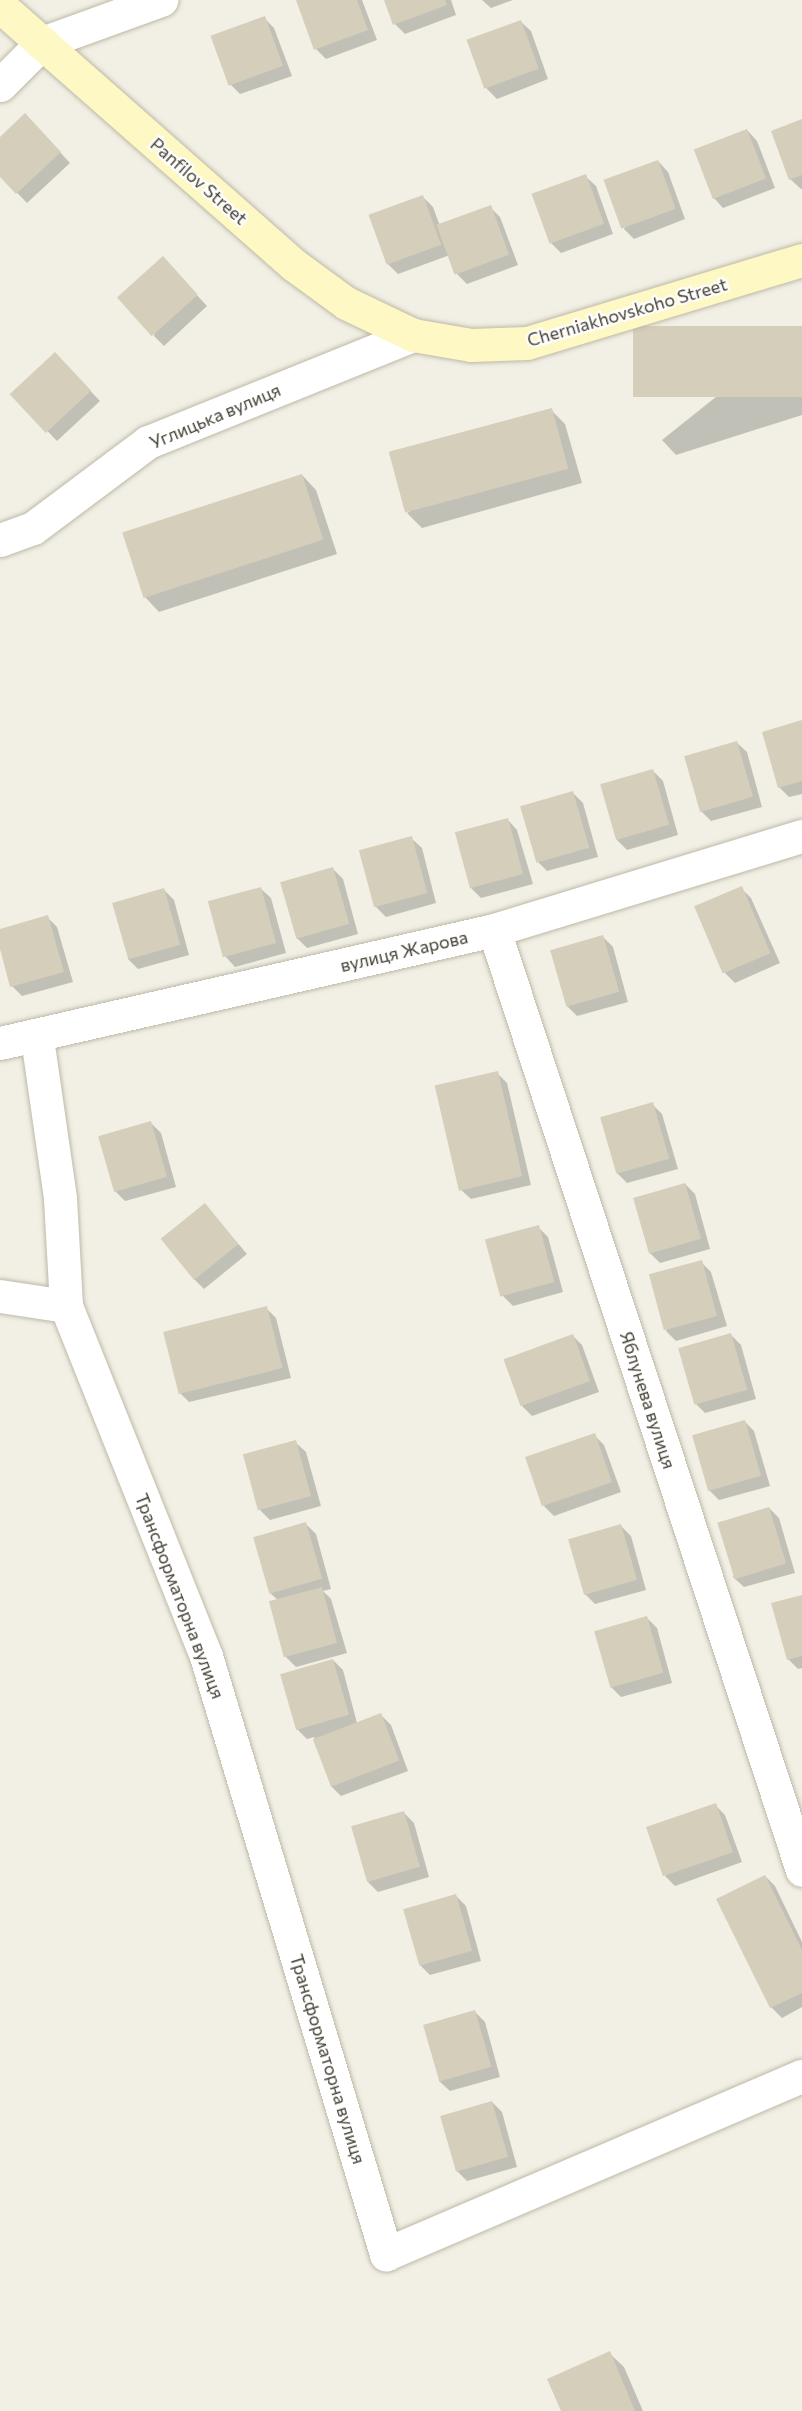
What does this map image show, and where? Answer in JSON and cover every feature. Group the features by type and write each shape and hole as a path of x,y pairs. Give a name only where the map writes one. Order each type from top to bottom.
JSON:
{"main road":[{"name":"Panfilov Street","path":"0,6 294,265 346,303 413,335"},
{"name":"Cherniakhovskoho Street","path":"413,335 471,345 527,343 802,260"}],"street":[{"path":"0,85 42,43 162,0"},
{"name":"Углицька вулиця","path":"0,540 33,528 148,442 413,335"},
{"name":"вулиця Жарова","path":"0,1043 38,1038 494,930 802,836"},
{"name":"Яблунева вулиця","path":"494,930 802,1869"},
{"name":"Трансформаторна вулиця","path":"38,1038 60,1198 66,1306 206,1656 386,2254 802,2076"},
{"path":"0,1296 66,1306"}],"building":[{"path":"296,0 357,0 368,30 314,50"},
{"path":"384,0 445,0 447,5 393,25"},
{"path":"265,16 283,66 229,86 210,36"},
{"path":"521,20 539,69 484,89 466,40"},
{"path":"25,113 61,152 16,194 0,177 0,137"},
{"path":"802,119 802,175 789,180 771,131"},
{"path":"747,129 766,178 713,199 694,149"},
{"path":"658,160 676,209 621,229 603,180"},
{"path":"586,174 604,224 550,244 531,194"},
{"path":"423,195 441,245 387,265 368,215"},
{"path":"491,205 509,255 455,275 436,225"},
{"path":"163,256 198,295 152,336 117,297"},
{"path":"633,326 802,326 802,397 633,397"},
{"path":"55,352 91,391 46,433 10,394"},
{"path":"552,408 568,469 405,513 389,452"},
{"path":"302,474 323,540 144,598 122,532"},
{"path":"802,720 802,781 778,788 762,732"},
{"path":"737,741 753,797 700,812 684,756"},
{"path":"653,769 669,825 616,840 600,784"},
{"path":"573,791 589,848 536,863 520,806"},
{"path":"508,818 523,874 470,888 455,832"},
{"path":"412,836 427,893 374,907 359,850"},
{"path":"333,867 349,924 296,939 280,882"},
{"path":"742,886 771,953 723,974 694,906"},
{"path":"261,887 276,943 223,957 208,901"},
{"path":"164,888 180,945 128,960 112,903"},
{"path":"48,915 64,972 10,987 0,949 0,929"},
{"path":"603,935 619,992 566,1007 550,950"},
{"path":"498,1071 522,1176 459,1191 435,1086"},
{"path":"653,1102 669,1159 616,1174 600,1117"},
{"path":"151,1121 167,1177 114,1192 98,1136"},
{"path":"685,1183 701,1239 649,1254 633,1198"},
{"path":"205,1203 238,1244 194,1280 161,1239"},
{"path":"539,1225 554,1282 500,1296 485,1239"},
{"path":"702,1260 717,1316 664,1330 649,1274"},
{"path":"267,1306 282,1368 179,1394 163,1332"},
{"path":"731,1333 747,1390 694,1405 678,1348"},
{"path":"573,1334 590,1381 521,1406 503,1359"},
{"path":"745,1420 761,1476 708,1491 692,1435"},
{"path":"595,1433 612,1482 542,1506 525,1457"},
{"path":"296,1440 311,1496 258,1510 243,1454"},
{"path":"769,1507 786,1563 735,1579 717,1523"},
{"path":"306,1522 322,1579 269,1594 253,1537"},
{"path":"621,1524 637,1580 584,1595 568,1539"},
{"path":"322,1587 337,1643 284,1657 269,1601"},
{"path":"802,1595 802,1656 787,1660 771,1603"},
{"path":"647,1616 663,1673 610,1688 594,1631"},
{"path":"333,1659 349,1715 296,1730 280,1674"},
{"path":"381,1713 399,1761 331,1787 313,1739"},
{"path":"716,1803 733,1852 663,1876 646,1827"},
{"path":"404,1811 420,1867 367,1882 351,1826"},
{"path":"765,1875 802,1950 802,1993 770,2008 716,1899"},
{"path":"456,1894 472,1951 419,1966 403,1909"},
{"path":"475,2010 491,2067 439,2082 423,2025"},
{"path":"492,2101 508,2157 456,2172 440,2116"},
{"path":"610,2351 635,2411 561,2411 547,2379"}]}
